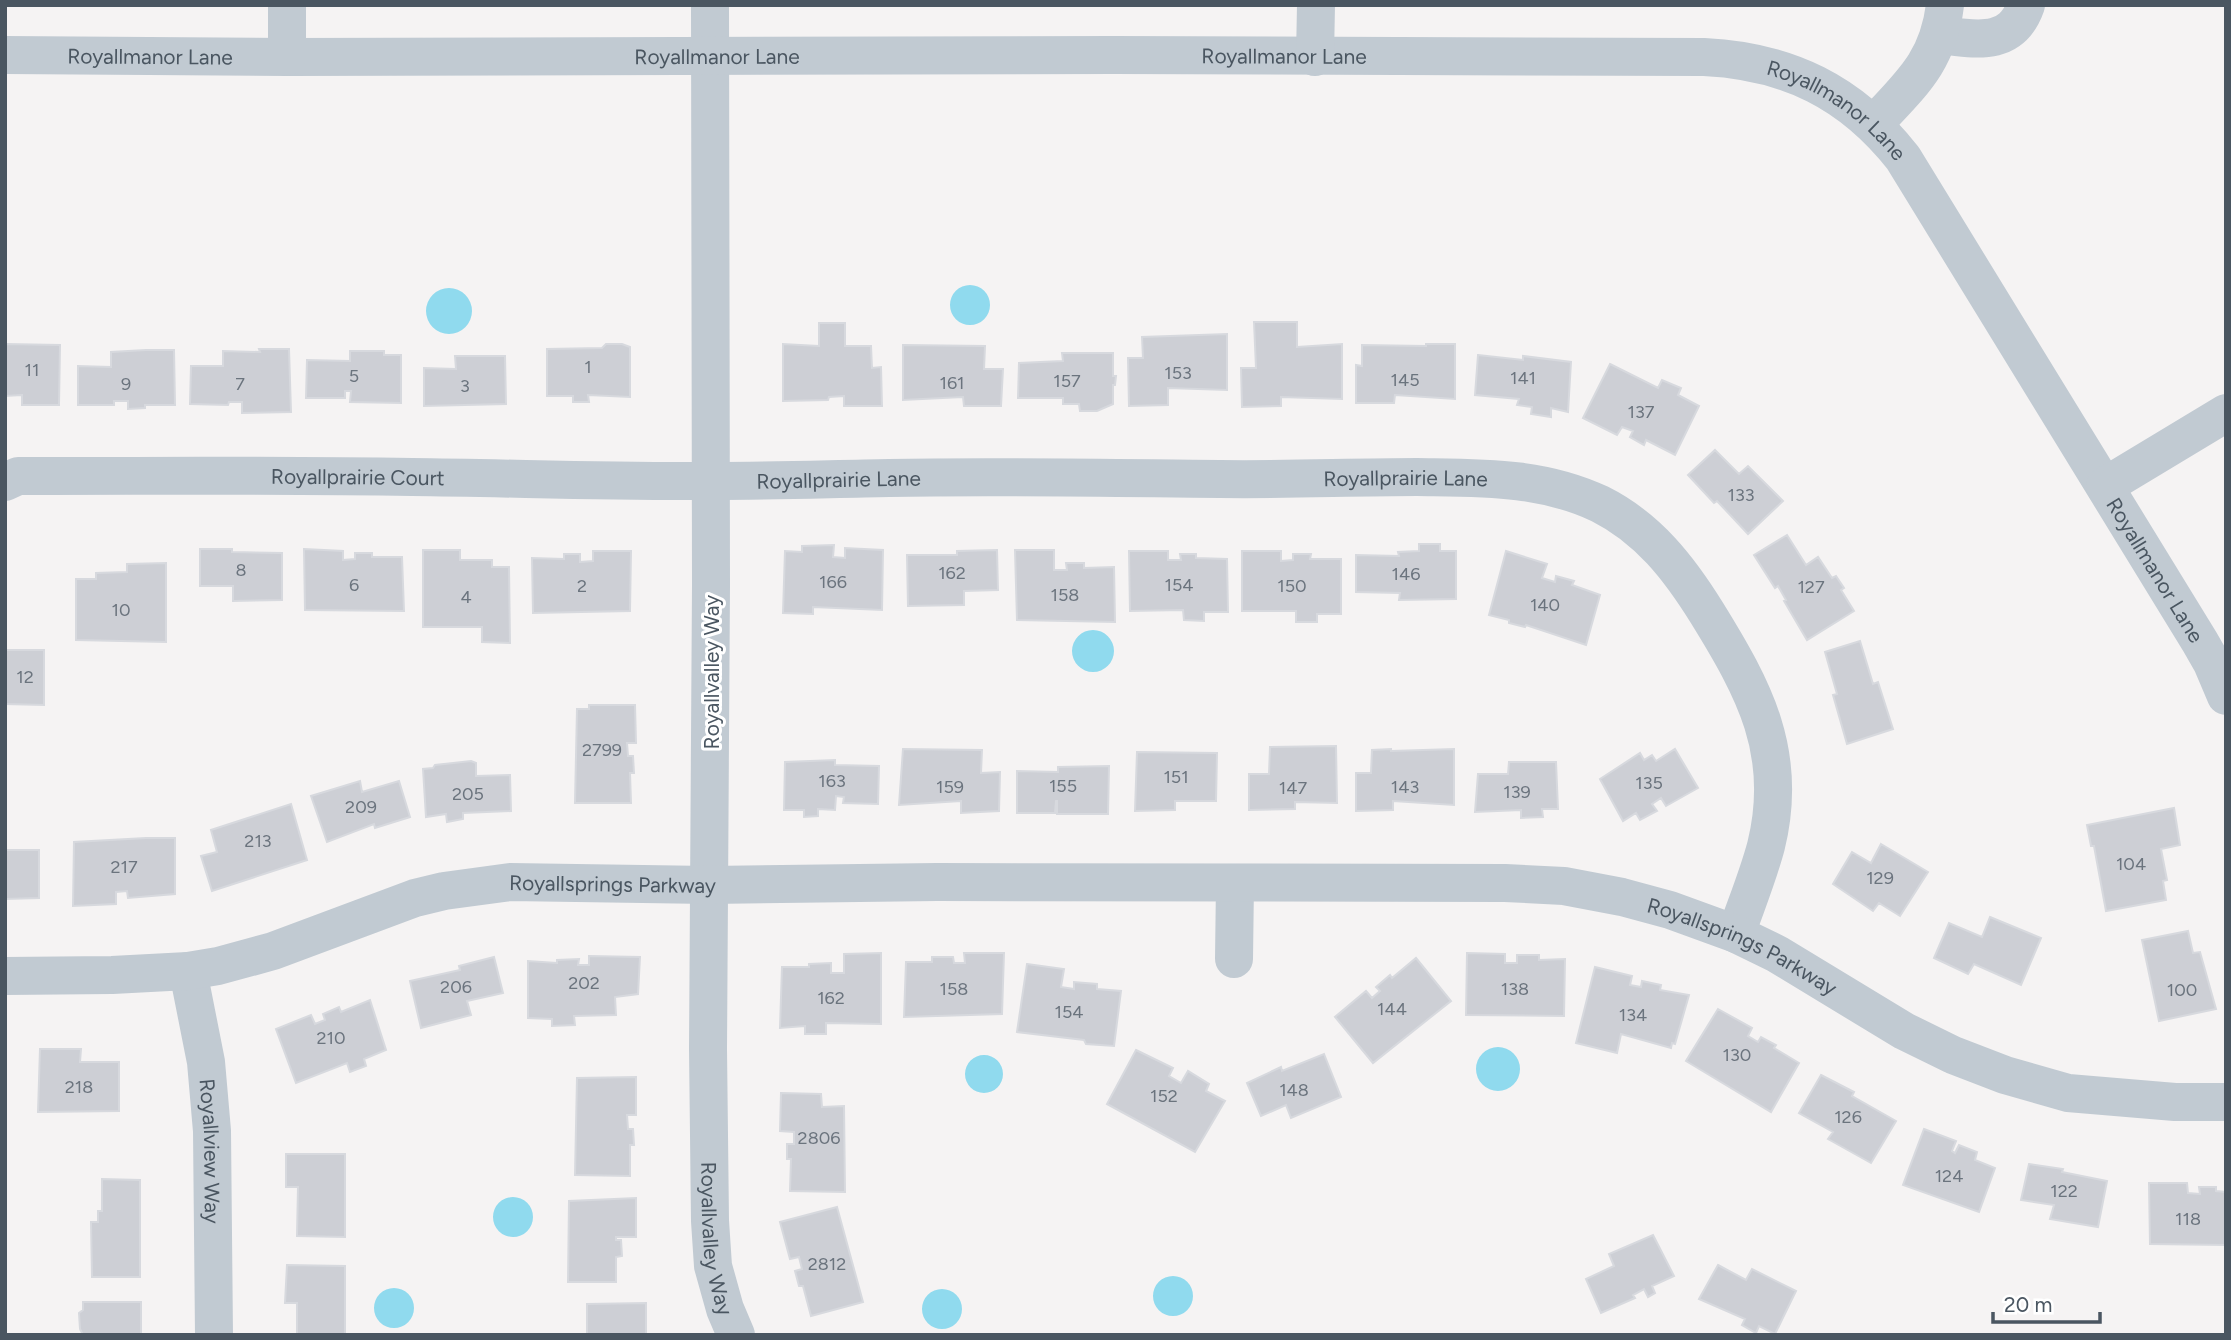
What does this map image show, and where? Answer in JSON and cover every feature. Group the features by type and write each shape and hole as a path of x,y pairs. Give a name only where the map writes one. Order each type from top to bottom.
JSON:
{"street":[{"path":"287,5 287,57"},
{"name":"Royallvalley Way","path":"710,5 711,1242 716,1276 736,1335"},
{"path":"1315,5 1315,57"},
{"path":"1874,124 1918,77 1933,53 1942,20 1981,40 1998,37 2017,24 2026,5"},
{"name":"Royallmanor Lane","path":"5,55 1729,58 1764,64 1808,80 1837,96 1874,124 1903,158 2200,642 2226,696"},
{"path":"2105,486 2226,413"},
{"name":"Royallprairie Court","path":"5,482 18,476 406,476 710,481"},
{"name":"Royallprairie Lane","path":"710,481 890,478 1483,478 1545,485 1600,504 1623,517 1676,565 1748,681 1763,722 1773,778 1770,823 1765,849 1735,934"},
{"name":"Royallsprings Parkway","path":"5,976 188,971 228,964 273,951 415,898 510,882 709,885 1488,882 1564,886 1659,907 1735,934 1777,954 1904,1031 1992,1070 2068,1093 2175,1102 2226,1102"},
{"path":"1234,959 1235,883"},
{"name":"Royallview Way","path":"188,971 206,1062 212,1131 214,1335"}],"water":[{"path":"970,285 978,286 984,291 989,297 989,313 984,319 978,324 970,325 962,324 956,319 951,313 950,305 951,297 956,291 962,286"},
{"path":"449,288 465,295 472,311 465,327 449,334 433,327 426,311 433,295"},
{"path":"1093,630 1108,636 1114,651 1108,666 1093,672 1078,666 1072,651 1078,636"},
{"path":"1498,1047 1507,1048 1514,1053 1519,1060 1519,1078 1514,1085 1507,1090 1498,1091 1489,1090 1482,1085 1477,1078 1476,1069 1477,1060 1482,1053 1489,1048"},
{"path":"984,1055 998,1060 1003,1074 998,1088 984,1093 970,1088 965,1074 970,1060"},
{"path":"513,1197 521,1198 527,1203 532,1209 532,1225 527,1231 521,1236 513,1237 505,1236 499,1231 494,1225 493,1217 494,1209 499,1203 505,1198"},
{"path":"1173,1276 1187,1282 1193,1296 1187,1310 1173,1316 1159,1310 1153,1296 1159,1282"},
{"path":"394,1288 408,1294 414,1308 408,1322 394,1328 380,1322 374,1308 380,1294"},
{"path":"942,1289 956,1295 962,1309 956,1323 942,1329 928,1323 922,1309 928,1295"}],"building":[{"path":"1254,322 1297,322 1297,347 1342,344 1342,399 1281,397 1281,406 1242,407 1241,368 1256,368"},
{"path":"819,323 845,323 845,346 871,346 872,368 881,367 882,406 844,406 844,396 829,397 828,400 783,401 783,344 819,346"},
{"path":"1227,334 1227,390 1168,388 1168,405 1129,406 1128,358 1143,358 1142,337"},
{"path":"5,344 60,345 59,405 22,405 22,395 5,396"},
{"path":"606,344 630,347 630,397 588,395 589,402 573,402 573,396 547,396 547,349 602,348"},
{"path":"1455,344 1455,399 1395,395 1394,403 1356,403 1356,365 1362,366 1362,345"},
{"path":"903,345 985,346 984,369 1003,369 1001,406 964,406 963,397 903,400"},
{"path":"259,349 289,349 291,412 242,413 242,402 229,402 228,405 190,404 191,366 223,366 223,351 260,352"},
{"path":"174,350 175,405 145,405 145,408 128,409 128,401 114,401 114,405 78,405 78,366 111,367 111,352"},
{"path":"350,351 384,351 384,355 401,355 401,403 350,402 351,391 345,391 345,398 306,398 307,360 350,361"},
{"path":"1062,353 1113,353 1113,376 1116,376 1113,404 1097,411 1080,411 1079,404 1063,404 1063,398 1018,398 1019,363 1063,361"},
{"path":"1478,355 1523,360 1523,356 1571,362 1568,412 1551,408 1551,417 1531,414 1532,407 1517,405 1519,399 1475,395"},
{"path":"455,356 505,356 506,404 424,406 424,368 456,369"},
{"path":"1610,364 1658,388 1662,380 1681,388 1678,395 1699,406 1675,455 1646,440 1644,445 1630,437 1633,431 1622,427 1617,435 1583,418"},
{"path":"1715,450 1739,474 1748,466 1783,501 1748,534 1688,475"},
{"path":"1787,535 1806,565 1818,557 1832,578 1836,576 1854,611 1807,640 1778,586 1775,588 1754,555"},
{"path":"1419,544 1440,544 1440,551 1456,551 1456,599 1399,600 1400,593 1356,592 1356,555 1399,556 1398,552 1419,551"},
{"path":"834,545 833,557 845,558 845,548 883,550 882,610 813,607 813,614 783,613 785,551 802,552 802,546"},
{"path":"200,549 282,553 282,600 233,601 233,586 200,586"},
{"path":"304,549 343,551 343,560 355,559 355,553 372,553 372,557 402,557 404,611 305,610"},
{"path":"423,550 460,550 460,560 492,560 492,567 509,567 510,643 482,642 482,627 423,627"},
{"path":"997,550 998,590 964,591 964,605 908,606 907,555 957,555 957,551"},
{"path":"1015,550 1054,550 1054,570 1067,570 1066,563 1084,563 1084,568 1114,567 1115,622 1017,620"},
{"path":"593,551 631,551 630,611 533,613 532,558 564,559 564,554 580,554 580,562 593,561"},
{"path":"1129,551 1168,551 1168,560 1181,560 1180,554 1196,554 1196,558 1227,559 1228,612 1204,612 1204,621 1184,620 1183,610 1130,611"},
{"path":"1242,551 1281,551 1281,561 1293,560 1293,554 1311,554 1310,559 1341,559 1341,614 1317,614 1317,622 1296,622 1296,611 1242,611"},
{"path":"1506,551 1547,564 1542,578 1555,582 1556,576 1574,581 1572,585 1600,595 1586,645 1489,615"},
{"path":"166,563 166,642 76,640 76,579 96,579 96,573 127,572 127,564"},
{"path":"1860,641 1873,684 1878,682 1893,729 1847,744 1833,695 1837,694 1825,652"},
{"path":"5,650 44,650 44,705 5,704"},
{"path":"589,705 635,705 636,743 627,743 628,756 633,756 634,773 630,773 631,803 575,803 577,709 589,709"},
{"path":"1336,746 1337,803 1295,802 1295,809 1249,810 1249,774 1269,774 1270,747"},
{"path":"903,749 982,750 981,773 1000,772 999,811 961,813 961,801 899,805"},
{"path":"1454,749 1454,805 1393,801 1393,810 1356,811 1356,773 1371,773 1372,750"},
{"path":"1675,749 1698,788 1666,806 1661,798 1652,804 1657,811 1640,820 1636,813 1623,821 1600,779 1640,753 1644,760 1652,755 1656,761"},
{"path":"1137,752 1217,753 1216,801 1175,801 1175,810 1135,811"},
{"path":"835,760 835,765 879,766 878,804 843,803 844,797 836,796 835,810 818,809 818,816 804,817 804,810 784,810 785,762"},
{"path":"471,761 476,763 476,776 510,775 511,811 463,813 463,819 447,822 446,814 426,817 423,769"},
{"path":"1509,762 1556,762 1558,809 1542,809 1543,817 1521,818 1521,810 1475,812 1478,774 1508,774"},
{"path":"1109,766 1108,814 1057,814 1057,801 1055,813 1017,813 1017,771 1058,772 1058,767"},
{"path":"360,781 362,792 399,781 410,817 375,828 374,824 327,842 311,796"},
{"path":"291,804 307,860 212,891 201,856 217,852 211,830"},
{"path":"2174,808 2180,845 2161,849 2167,880 2163,881 2166,900 2106,911 2094,846 2091,846 2087,825"},
{"path":"175,838 175,894 128,898 127,891 116,892 116,904 73,906 74,842"},
{"path":"1881,844 1928,872 1900,916 1879,903 1873,911 1833,884 1852,852 1871,863"},
{"path":"5,850 39,850 39,898 5,899"},
{"path":"1990,917 2041,938 2021,985 1974,964 1968,974 1934,958 1949,923 1982,937"},
{"path":"2188,931 2193,953 2200,952 2216,1009 2159,1021 2142,940"},
{"path":"881,953 881,1024 826,1023 826,1034 805,1034 805,1026 780,1028 782,967 809,967 809,964 831,963 831,973 844,973 844,954"},
{"path":"964,953 1004,953 1002,1014 904,1017 906,962 932,962 932,957 953,957 954,963 965,963"},
{"path":"1467,953 1505,954 1505,963 1517,963 1517,955 1539,955 1539,960 1565,959 1564,1016 1466,1015"},
{"path":"589,956 640,957 638,994 615,997 616,1015 574,1016 575,1025 552,1026 552,1019 528,1018 528,961 557,963 557,960 579,959 578,965 589,965"},
{"path":"494,957 503,993 467,1001 471,1015 421,1028 410,981 460,970 459,966"},
{"path":"1416,958 1451,1001 1373,1063 1335,1017 1366,991 1372,998 1380,991 1376,987 1390,975 1392,978"},
{"path":"1027,964 1064,969 1061,987 1074,989 1074,982 1097,984 1097,989 1121,991 1114,1046 1017,1032"},
{"path":"1595,967 1632,976 1630,985 1641,987 1642,981 1661,985 1660,990 1689,995 1675,1044 1672,1043 1671,1048 1621,1034 1617,1053 1576,1043"},
{"path":"370,1000 386,1050 364,1059 366,1066 350,1072 347,1063 296,1083 276,1029 311,1015 315,1024 325,1020 323,1014 339,1007 341,1012"},
{"path":"1718,1009 1752,1028 1748,1036 1758,1042 1761,1037 1799,1063 1771,1112 1686,1061"},
{"path":"40,1049 81,1049 80,1062 119,1062 119,1111 38,1112"},
{"path":"1136,1050 1173,1068 1169,1076 1181,1083 1188,1071 1209,1084 1206,1091 1225,1101 1195,1152 1107,1104"},
{"path":"1324,1054 1341,1097 1291,1118 1286,1105 1261,1116 1247,1083 1281,1067 1282,1071"},
{"path":"1821,1075 1854,1092 1852,1096 1896,1121 1871,1163 1828,1139 1833,1132 1799,1113"},
{"path":"636,1077 636,1115 627,1115 628,1129 633,1129 634,1145 630,1145 630,1176 575,1175 577,1078"},
{"path":"781,1093 821,1094 822,1107 844,1106 845,1192 790,1191 791,1159 787,1159 787,1144 794,1144 794,1132 780,1131"},
{"path":"1924,1129 1956,1141 1952,1151 1955,1153 1959,1145 1977,1152 1975,1160 1995,1168 1979,1212 1903,1185"},
{"path":"286,1154 345,1154 345,1237 297,1236 298,1187 286,1187"},
{"path":"2029,1164 2063,1169 2062,1172 2107,1181 2098,1227 2050,1219 2054,1205 2021,1200"},
{"path":"102,1179 140,1180 140,1277 92,1277 91,1222 98,1222 98,1211 102,1211"},
{"path":"2149,1183 2187,1183 2188,1193 2200,1194 2199,1187 2216,1187 2216,1191 2226,1192 2226,1245 2150,1244"},
{"path":"636,1198 636,1237 616,1237 616,1240 621,1240 622,1256 616,1257 616,1282 568,1282 569,1201"},
{"path":"837,1207 863,1302 811,1316 803,1286 799,1286 795,1271 802,1269 799,1257 790,1259 780,1222"},
{"path":"1653,1235 1674,1276 1652,1286 1655,1293 1648,1297 1644,1289 1633,1295 1635,1298 1601,1313 1586,1279 1614,1266 1609,1254"},
{"path":"287,1265 345,1266 345,1335 297,1335 297,1303 285,1303"},
{"path":"1718,1265 1746,1280 1752,1269 1796,1291 1775,1334 1759,1326 1756,1333 1742,1325 1745,1319 1699,1299"},
{"path":"83,1302 141,1302 141,1335 83,1335 79,1313 83,1310"},
{"path":"646,1303 646,1335 587,1335 587,1304"}]}
